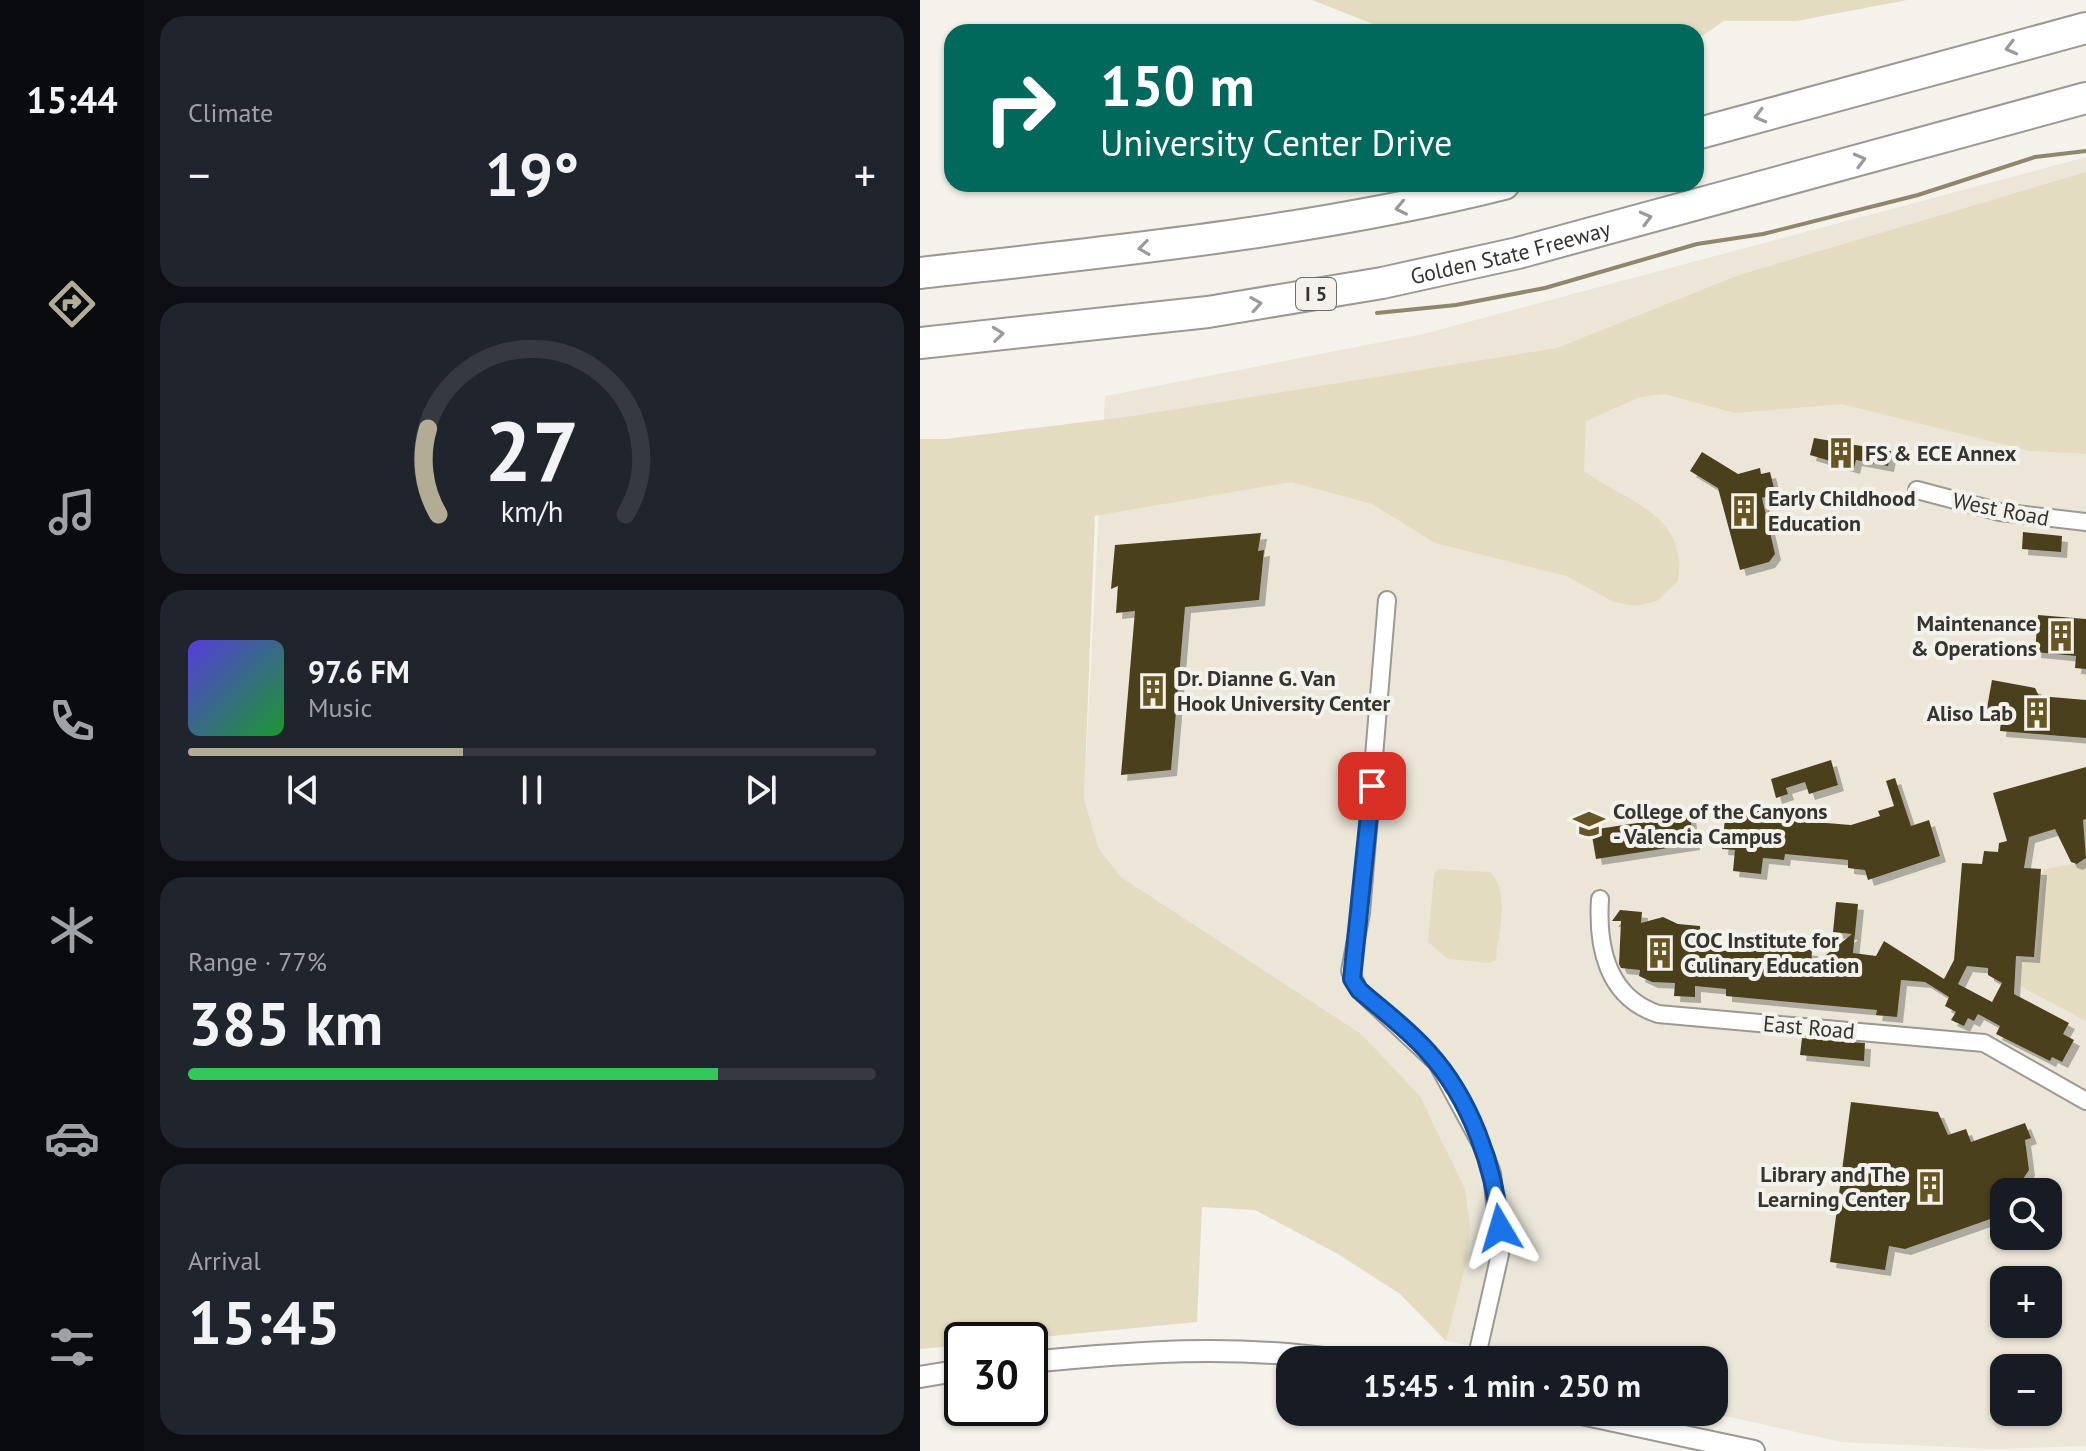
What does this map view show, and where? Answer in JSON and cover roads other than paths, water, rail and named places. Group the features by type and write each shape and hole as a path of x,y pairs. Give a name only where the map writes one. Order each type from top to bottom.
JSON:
{"highway":[{"path":"1704,132 2086,28"},
{"name":"Golden State Freeway","path":"920,343 1208,312 1382,283 1518,253 2086,98"},
{"path":"920,273 1261,232 1376,213 1469,192"}],"street":[{"name":"West Road","path":"1917,490 2000,512 2086,522"},
{"path":"1387,600 1361,913 1350,971 1359,990 1437,1063 1471,1125 1492,1173 1500,1254 1479,1346"},
{"name":"East Road","path":"1600,899 1598,935 1613,980 1623,994 1644,1009 1658,1014 1984,1043 2086,1101"},
{"path":"1048,1361 1205,1348 1276,1352"},
{"path":"920,1377 944,1373"},
{"path":"1637,1426 1754,1451"}],"waterway":[{"path":"1377,313 1456,305 1545,288 1697,244 1763,234 1918,195 2035,157 2086,151"}],"place":[{"name":"FS & ECE Annex","path":"1841,453"},
{"name":"Early Childhood Education","path":"1744,511"},
{"name":"Maintenance & Operations","path":"2061,636"},
{"name":"Dr. Dianne G. Van Hook University Center","path":"1153,691"},
{"name":"Aliso Lab","path":"2037,713"},
{"name":"College of the Canyons - Valencia Campus","path":"1589,824"},
{"name":"COC Institute for Culinary Education","path":"1660,953"},
{"name":"Library and The Learning Center","path":"1930,1187"}]}
